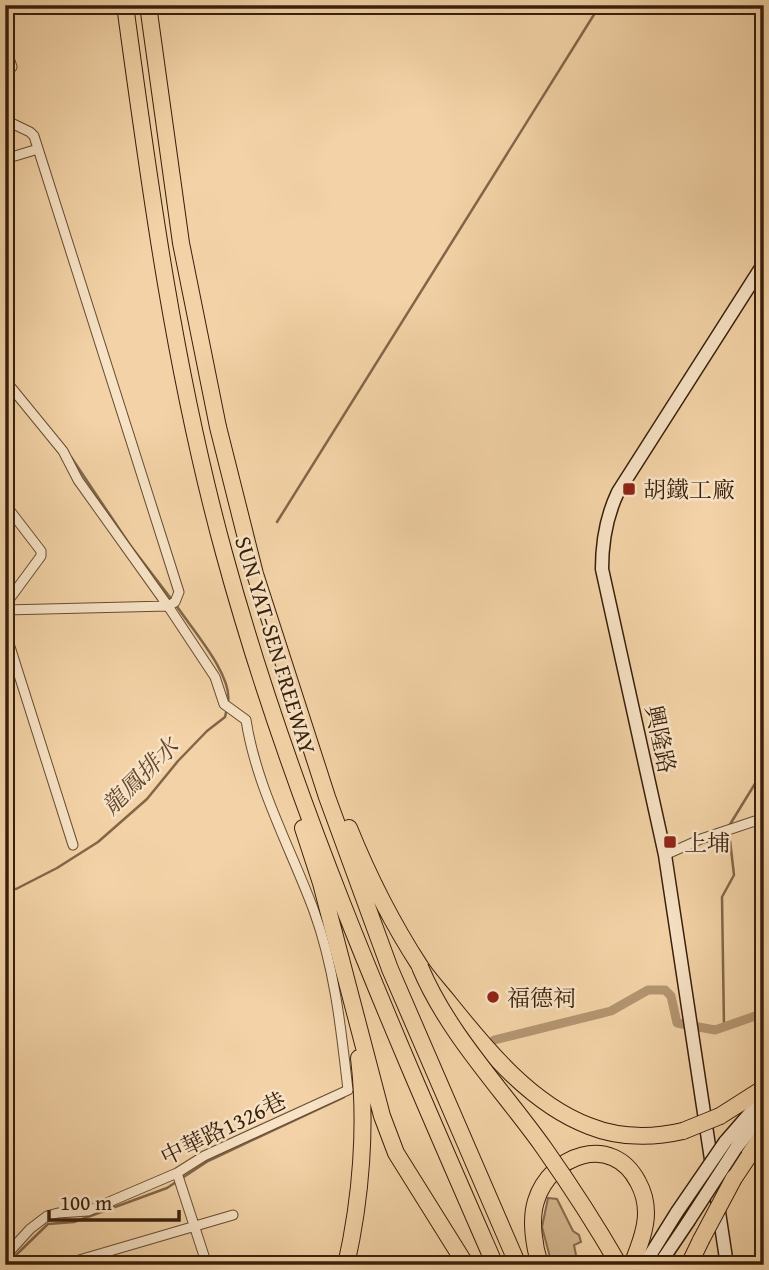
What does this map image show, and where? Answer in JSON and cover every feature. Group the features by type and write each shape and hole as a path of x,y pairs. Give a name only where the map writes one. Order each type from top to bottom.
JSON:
{"highway":[{"name":"SUN YAT-SEN FREEWAY","path":"125,5 174,333 224,552 288,764 381,1004 495,1265"},
{"name":"SUN YAT-SEN FREEWAY","path":"148,5 181,243 218,428 266,612 390,969 518,1265"},
{"path":"288,764 299,817 321,883 382,1116 396,1153 466,1265"},
{"path":"318,767 329,779 353,838 428,987 543,1147 619,1265"},
{"path":"420,967 472,1032 507,1069 536,1095 570,1118 591,1127 626,1135 657,1136 683,1131 720,1116 764,1088"},
{"path":"344,969 362,1081 361,1163 346,1265"},
{"path":"689,1265 734,1178 764,1133"},
{"path":"540,1265 533,1214 543,1184 569,1159 598,1154 608,1155 624,1164 632,1171 642,1190 646,1212 632,1265"}],"street":[{"path":"5,46 12,67 5,69"},
{"path":"5,120 30,132 38,149 178,592 175,602 168,606 5,608"},
{"path":"5,159 38,149"},
{"name":"興隆路","path":"727,1265 665,855 602,569 605,526 618,492 764,263"},
{"path":"5,380 63,451 85,491 168,606"},
{"path":"5,511 11,512 41,551 41,556 5,608"},
{"name":"中華路1326巷","path":"5,1252 10,1251 47,1216 88,1211 178,1175 216,1150 348,1090 337,993 323,939 283,836 249,739 246,720 224,704 215,677 168,606"},
{"path":"5,631 73,845"},
{"path":"665,855 701,839 764,818"},
{"path":"644,1265 677,1212 731,1145 764,1097"},
{"path":"659,1265 688,1222 731,1145 764,1113"},
{"path":"178,1175 207,1265"},
{"path":"62,1265 233,1215"}],"shaded area":[{"path":"548,1198 557,1199 573,1231 579,1235 581,1242 574,1245 578,1265 552,1265 542,1227"}],"waterway":[{"path":"277,522 600,5"},
{"path":"71,457 130,545 172,600"},
{"name":"龍鳳排水","path":"176,605 218,666 228,691 228,702"},
{"name":"龍鳳排水","path":"5,889 16,889 57,868 98,842 147,799 178,761 225,717 227,708"},
{"path":"729,826 764,769"},
{"path":"724,1027 722,897 734,875 729,832"},
{"path":"494,1040 611,1011 648,990 665,990 671,996 677,1023 715,1030 764,1013"},
{"path":"5,1261 16,1255 48,1224 74,1222 167,1188 208,1161 344,1097"}],"place":[{"name":"胡鐵工廠","path":"629,489"},
{"name":"上埔","path":"670,842"},
{"name":"福德祠","path":"493,997"}]}
